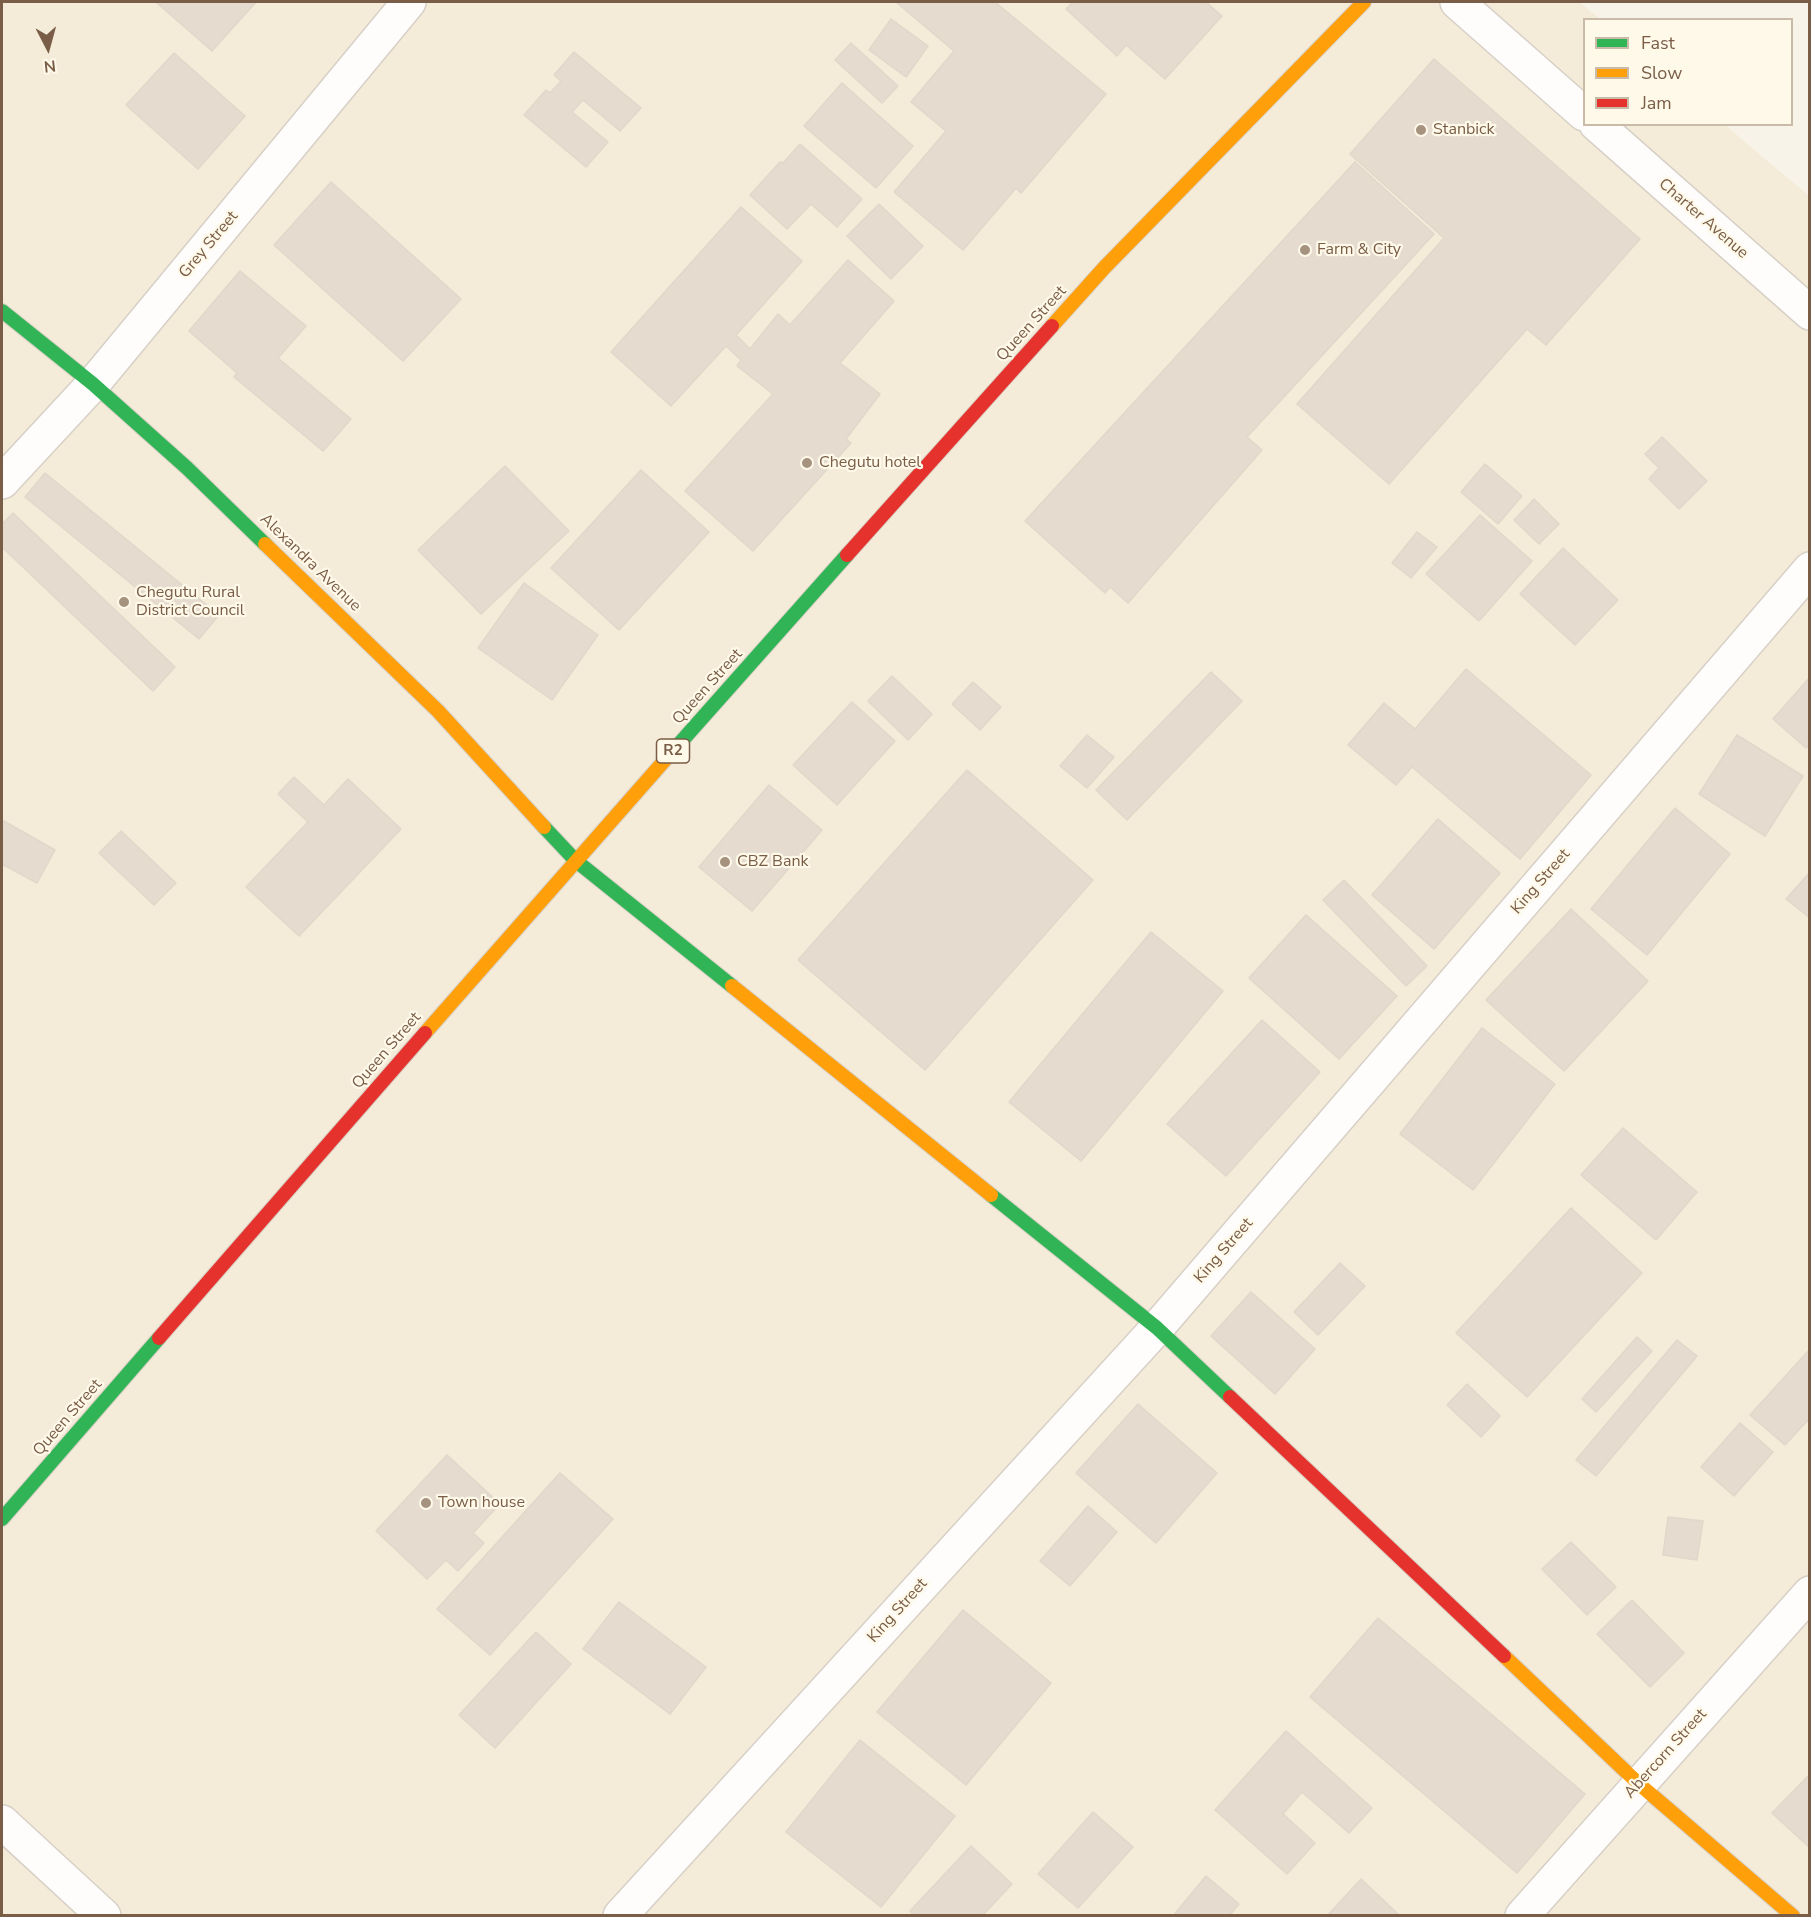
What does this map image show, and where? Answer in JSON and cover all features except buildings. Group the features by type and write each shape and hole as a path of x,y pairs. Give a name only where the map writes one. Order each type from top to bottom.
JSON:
{"main road":[{"name":"Queen Street","path":"2,1519 575,860 1104,268 1364,2"},
{"name":"Alexandra Avenue","path":"2,311 93,384 187,468 438,711 575,860 1157,1328 1639,1784 1793,1916"}],"street":[{"name":"Grey Street","path":"2,482 93,384 409,2"},
{"path":"1457,2 1583,113"},
{"name":"Charter Avenue","path":"1598,126 1809,313"},
{"name":"King Street","path":"620,1916 1157,1328 1809,569"},
{"name":"Abercorn Street","path":"1522,1916 1809,1593"},
{"path":"2,1822 104,1916"}],"shaded area":[{"path":"2,2 1579,2 1599,18 1583,18 1583,126 1726,126 1809,196 1809,1915 2,1916"}],"traffic: fast":[{"path":"2,311 93,384 187,468 265,544"},
{"path":"672,752 847,555"},
{"path":"544,827 575,860 732,986"},
{"path":"991,1195 1157,1328 1230,1397"},
{"path":"2,1519 159,1338"}],"traffic: slow":[{"path":"1052,326 1104,268 1364,2"},
{"path":"265,544 438,711 544,827"},
{"path":"425,1033 672,752"},
{"path":"732,986 991,1195"},
{"path":"1504,1656 1639,1784 1793,1916"}],"traffic: jam":[{"path":"847,555 1052,326"},
{"path":"159,1338 425,1033"},
{"path":"1230,1397 1504,1656"}],"place":[{"name":"Stanbick","path":"1421,130"},
{"name":"Farm & City","path":"1305,250"},
{"name":"Chegutu hotel","path":"807,463"},
{"name":"Chegutu Rural District Council","path":"124,602"},
{"name":"CBZ Bank","path":"725,862"},
{"name":"Town house","path":"426,1503"}]}
